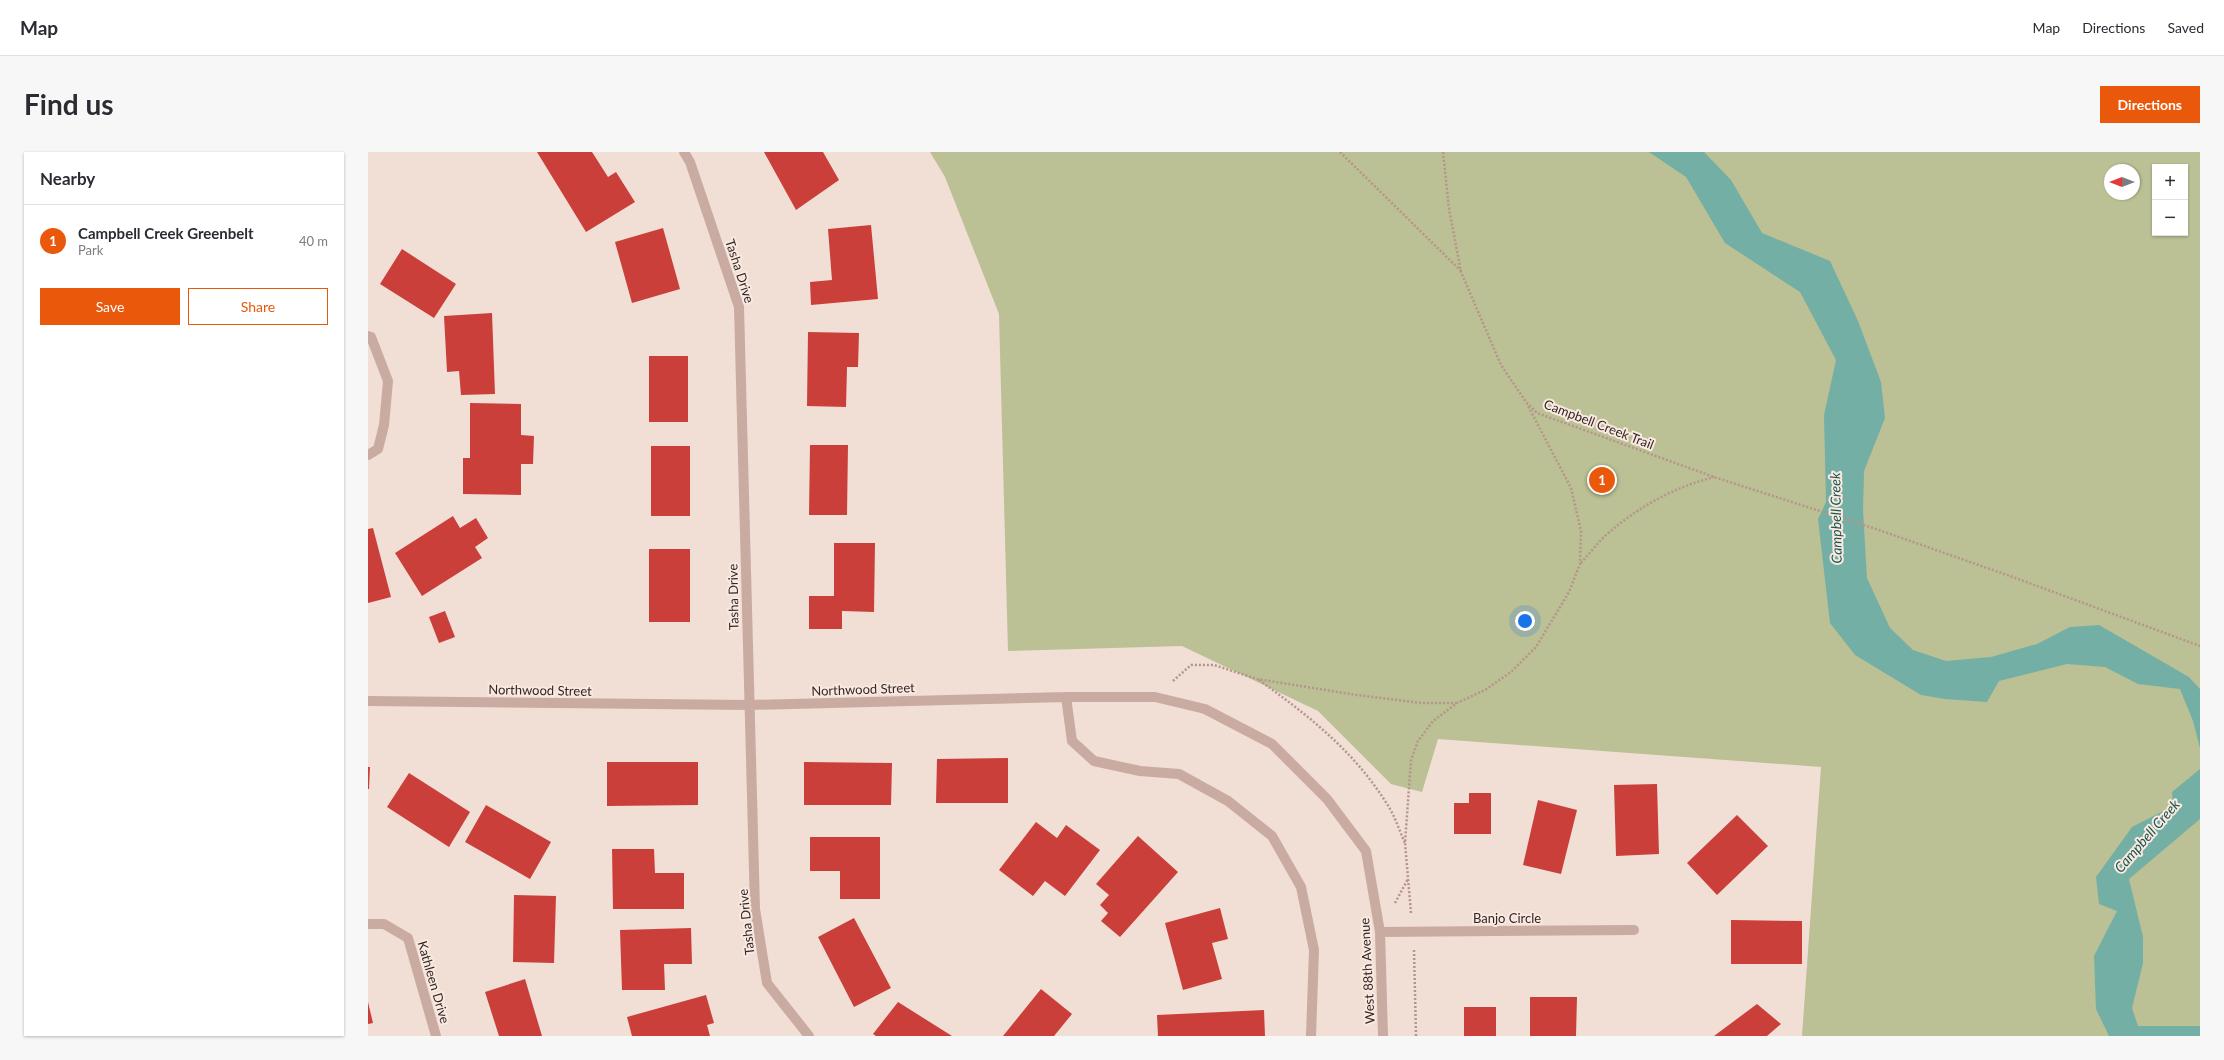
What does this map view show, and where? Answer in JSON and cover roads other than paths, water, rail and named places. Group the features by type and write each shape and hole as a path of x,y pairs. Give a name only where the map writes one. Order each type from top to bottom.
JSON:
{"street":[{"name":"Tasha Drive","path":"684,152 690,162 739,307 755,909 766,983 808,1036"},
{"path":"368,336 372,337 388,381 384,425 378,449 368,455"},
{"name":"Northwood Street","path":"368,701 749,705 1066,697 1155,698 1205,709 1272,744 1327,799"},
{"path":"1066,697 1072,741 1094,761 1140,771 1179,774 1228,801 1272,836 1301,887 1314,950 1311,1036"},
{"name":"West 88th Avenue","path":"1327,799 1366,851 1380,932 1383,1036"},
{"name":"Kathleen Drive","path":"368,924 384,924 408,938 436,1036"},
{"name":"Banjo Circle","path":"1380,932 1634,930"}],"water":[{"name":"Campbell Creek","path":"1649,152 1704,152 1731,180 1762,233 1830,261 1858,321 1881,382 1885,418 1864,471 1863,510 1867,578 1890,628 1913,650 1946,661 1991,657 2037,644 2070,627 2099,625 2189,677 2200,689 2200,748 2193,721 2180,689 2138,684 2105,667 2067,664 1999,681 1987,702 1945,699 1921,695 1855,655 1830,623 1818,519 1826,502 1824,415 1836,360 1800,292 1725,243 1686,177"},
{"name":"Campbell Creek","path":"2200,769 2200,819 2129,879 2143,937 2143,963 2132,1008 2138,1026 2200,1026 2200,1036 2109,1036 2096,1009 2094,956 2117,911 2099,904 2096,877 2132,827 2173,806 2172,792"}],"place":[{"name":"Campbell Creek Greenbelt","path":"1602,480"}]}
